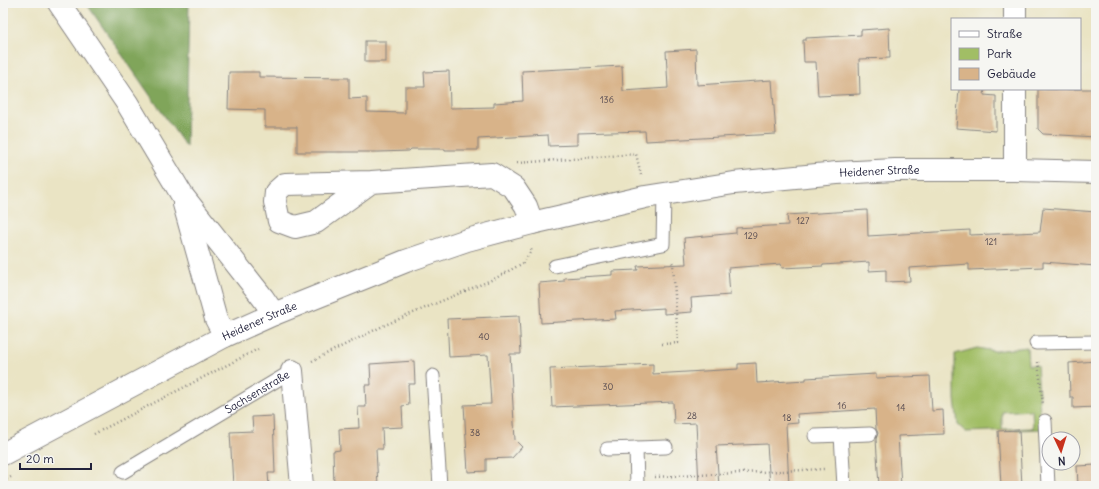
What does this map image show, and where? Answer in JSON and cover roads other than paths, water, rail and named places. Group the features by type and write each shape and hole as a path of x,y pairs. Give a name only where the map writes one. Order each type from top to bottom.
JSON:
{"main road":[{"path":"59,3 127,103 182,195 274,314"},
{"path":"1015,3 1015,18"},
{"path":"1015,90 1015,170"},
{"name":"Heidener Straße","path":"3,454 225,336 274,314 406,261 468,240 532,223 654,195 734,183 837,173 895,170 1096,172"},
{"path":"371,182 492,174 514,188 526,206 532,223"},
{"path":"182,195 216,319 225,336"},
{"name":"Sachsenstraße","path":"292,371 302,486"}],"lane":[{"path":"555,266 663,244 654,195"},
{"path":"1036,343 1096,342"},
{"name":"Sachsenstraße","path":"123,472 292,371"},
{"path":"433,376 440,486"},
{"path":"1044,421 1048,486"},
{"path":"815,436 870,434"},
{"path":"841,435 844,486"},
{"path":"607,449 666,447"},
{"path":"636,448 637,482"}]}
